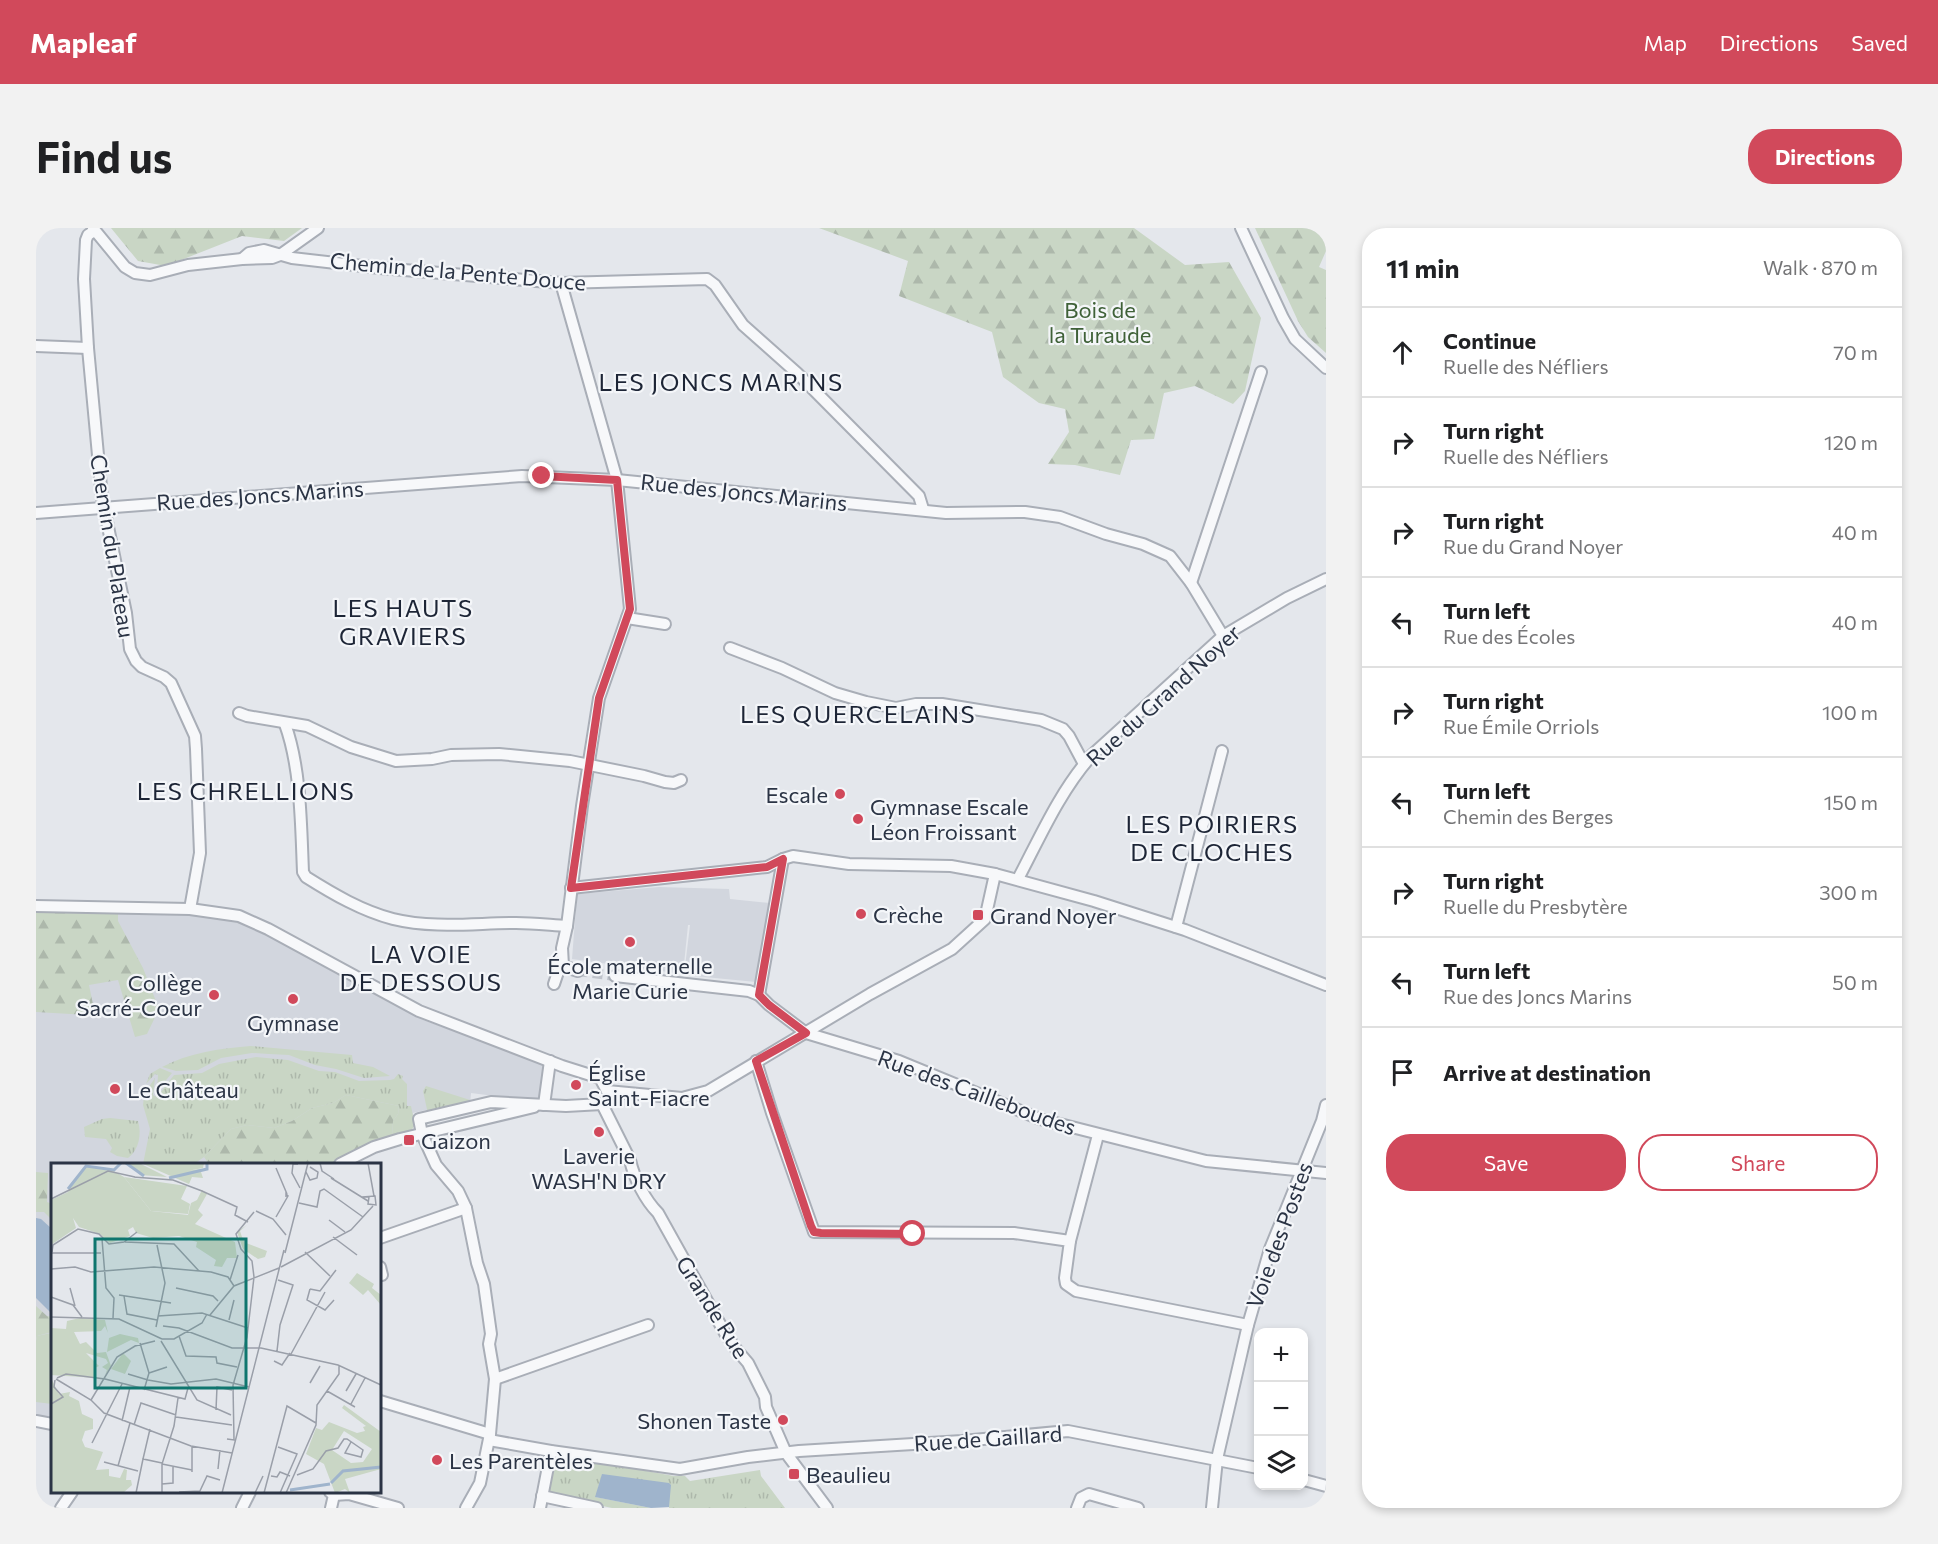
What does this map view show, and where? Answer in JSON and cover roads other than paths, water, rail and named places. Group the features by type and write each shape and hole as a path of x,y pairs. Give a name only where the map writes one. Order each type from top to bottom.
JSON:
{"street":[{"path":"94,229 125,267 144,275 158,274 188,265 272,258 280,255 318,228"},
{"path":"1241,228 1282,318 1295,339 1326,368"},
{"name":"Chemin du Plateau","path":"94,229 86,240 84,279 88,348 104,507 128,623 130,649 136,662 142,667 164,677 171,683 195,736 200,853 190,909"},
{"name":"Chemin de la Pente Douce","path":"280,255 411,271 561,283 707,279 715,285 743,326 797,372 919,496 923,509"},
{"path":"561,283 617,480 630,609 599,698 562,948 563,966"},
{"path":"36,346 88,348"},
{"path":"1191,583 1261,372"},
{"name":"Rue des Joncs Marins","path":"36,513 522,476 617,480 965,513 1025,512 1060,518 1143,544 1170,556 1191,583 1223,636"},
{"name":"Rue du Grand Noyer","path":"1018,879 1050,818 1084,764 1223,636 1287,598 1326,579"},
{"path":"627,618 665,624"},
{"path":"730,648 782,668 835,693 866,702 896,708 916,704 942,704 1041,720 1063,729 1084,764"},
{"path":"239,713 285,724 307,726 351,747 396,761 451,755 499,754 588,764 665,782 674,783 681,780"},
{"path":"285,724 289,735 298,792 303,872 306,877 356,906 408,922 449,925 517,923 567,926"},
{"path":"1176,927 1222,751"},
{"path":"571,888 767,867 793,856 849,864 951,866 1018,879 1176,927 1326,985"},
{"path":"615,976 748,991 759,995 783,859"},
{"path":"607,1091 666,1097 692,1096 708,1091 891,982 952,949 978,927 987,915 995,874"},
{"path":"36,906 190,909 239,916 419,1011 600,1078 607,1091 602,1104 544,1106 491,1102 419,1119 422,1134 436,1165 458,1191 466,1208 477,1263 484,1284 491,1334 489,1344 495,1379 489,1437 480,1483 466,1508"},
{"path":"563,966 578,971"},
{"path":"554,984 559,969 563,966"},
{"name":"Rue des Cailleboudes","path":"759,995 806,1033 899,1061 1040,1119 1206,1161 1326,1173"},
{"path":"822,1024 823,1039"},
{"path":"544,1106 550,1061"},
{"path":"756,1061 814,1232 1014,1233 1070,1240"},
{"name":"Grande Rue","path":"602,1104 649,1204 658,1213 725,1333 736,1349 746,1358 765,1397 766,1407 786,1453 827,1508"},
{"name":"Voie des Postes","path":"1212,1508 1216,1459 1248,1325 1270,1249 1322,1121 1326,1105"},
{"path":"342,1163 374,1147 544,1106"},
{"path":"1098,1135 1070,1240 1066,1284 1076,1291 1248,1325"},
{"path":"381,1238 466,1208"},
{"path":"495,1379 648,1325"},
{"name":"Rue de Gaillard","path":"381,1401 489,1437 551,1451 680,1469 737,1459 854,1446 962,1441 1068,1431 1254,1467"},
{"path":"36,1421 51,1424"},
{"path":"540,1508 551,1451"},
{"path":"1308,1481 1326,1486"},
{"path":"61,1508 71,1493"},
{"path":"242,1508 249,1493"},
{"path":"331,1508 332,1493 349,1494 399,1508"},
{"path":"1077,1508 1081,1498 1089,1494 1138,1508"},
{"path":"542,1496 597,1508"}],"water":[{"path":"36,1218 41,1219 51,1228 51,1313 36,1298"},
{"path":"602,1474 669,1483 671,1485 669,1507 651,1508 595,1497"}],"tunnel":[{"path":"578,971 615,976"}],"place":[{"name":"Escale","path":"840,794"},
{"name":"Gymnase Escale Léon Froissant","path":"858,819"},
{"name":"Crèche","path":"861,914"},
{"name":"Grand Noyer","path":"978,915"},
{"name":"École maternelle Marie Curie","path":"630,942"},
{"name":"Collège Sacré-Coeur","path":"214,995"},
{"name":"Gymnase","path":"293,999"},
{"name":"Église Saint-Fiacre","path":"576,1085"},
{"name":"Le Château","path":"115,1089"},
{"name":"Laverie WASH'N DRY","path":"599,1132"},
{"name":"Gaizon","path":"409,1140"},
{"name":"Shonen Taste","path":"783,1420"},
{"name":"Les Parentèles","path":"437,1460"},
{"name":"Beaulieu","path":"794,1474"}],"district":[{"name":"LES JONCS MARINS","path":"721,381"},
{"name":"LES HAUTS GRAVIERS","path":"403,621"},
{"name":"LES QUERCELAINS","path":"858,713"},
{"name":"LES CHRELLIONS","path":"246,790"},
{"name":"LES POIRIERS DE CLOCHES","path":"1212,837"},
{"name":"LA VOIE DE DESSOUS","path":"421,967"}],"park label":[{"name":"Bois de la Turaude","path":"1100,322"}]}
